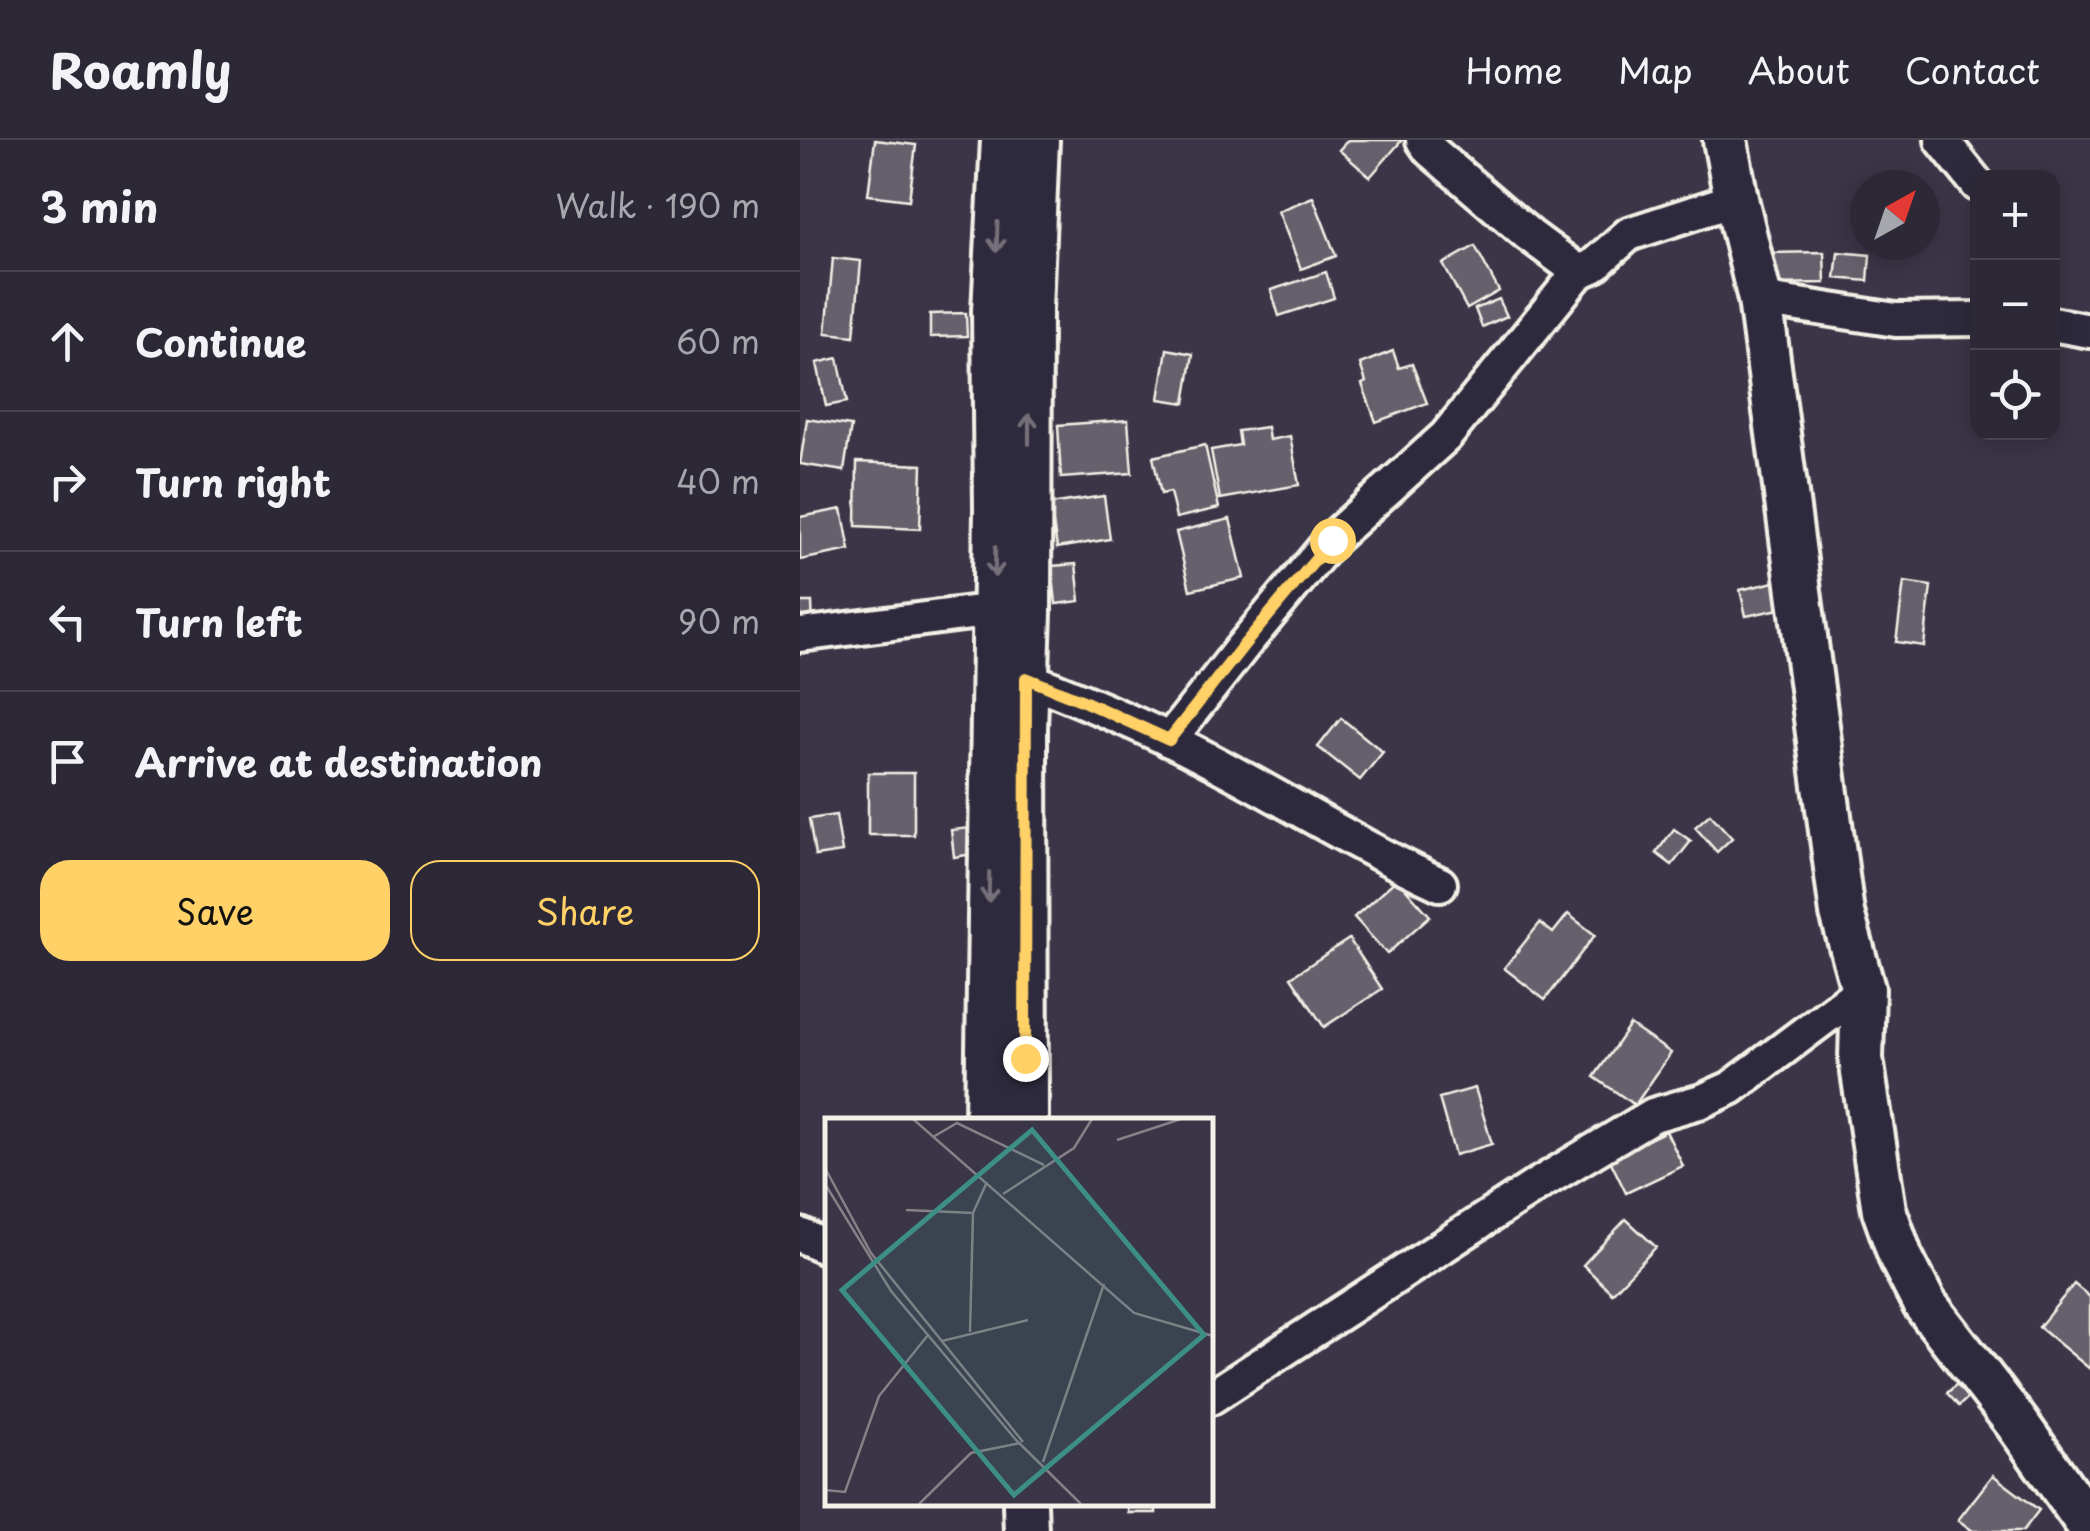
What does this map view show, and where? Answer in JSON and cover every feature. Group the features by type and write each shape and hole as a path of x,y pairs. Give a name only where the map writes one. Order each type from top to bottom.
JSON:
{"main road":[{"path":"987,1118 994,311 1003,140"},
{"path":"1026,1118 1024,882 1030,310 1038,140"},
{"path":"1725,140 1760,300 1842,913 1863,989 1861,1059 1884,1210 1901,1258 1924,1303 2090,1526"},
{"path":"1025,1506 1026,1531"}],"street":[{"path":"1423,140 1495,207 1578,272"},
{"path":"1942,140 1970,174"},
{"path":"1169,740 1332,540 1446,436 1578,272 1593,266 1629,234 1736,198"},
{"path":"1760,300 1896,320 1970,318"},
{"path":"2060,325 2090,331"},
{"path":"800,635 994,610"},
{"path":"1026,678 1169,740 1379,856 1440,884"},
{"path":"1212,1397 1537,1185 1653,1115 1731,1088 1863,989"},
{"path":"800,1235 825,1247"}],"building":[{"path":"875,140 916,145 909,200 868,195"},
{"path":"1348,140 1402,140 1370,177 1339,150"},
{"path":"1313,197 1336,256 1301,269 1278,211"},
{"path":"1475,246 1499,291 1467,309 1443,264"},
{"path":"1824,252 1825,283 1768,284 1767,253"},
{"path":"1838,252 1850,253 1850,260 1870,260 1868,281 1835,278"},
{"path":"833,258 861,261 854,336 826,333"},
{"path":"1326,272 1334,298 1279,316 1271,290"},
{"path":"1499,299 1507,316 1482,327 1475,309"},
{"path":"966,313 967,336 930,337 930,314"},
{"path":"1167,349 1193,354 1185,403 1159,399"},
{"path":"1393,351 1399,368 1412,364 1427,403 1376,422 1362,384 1366,382 1360,364"},
{"path":"838,358 847,402 826,406 817,363"},
{"path":"807,419 851,426 844,471 800,464"},
{"path":"1128,420 1132,473 1061,478 1058,425"},
{"path":"1267,427 1269,440 1290,436 1299,485 1220,499 1211,450 1240,445 1238,431"},
{"path":"1205,445 1219,508 1176,518 1170,492 1161,494 1153,457"},
{"path":"857,462 922,465 920,529 856,526"},
{"path":"1104,496 1110,539 1057,548 1050,504"},
{"path":"842,509 850,550 800,560 800,517"},
{"path":"1230,519 1244,578 1190,590 1176,532"},
{"path":"1076,564 1080,601 1056,604 1052,566"},
{"path":"1783,580 1789,607 1746,616 1740,590"},
{"path":"1904,582 1931,586 1924,646 1896,642"},
{"path":"800,602 812,602 813,627 800,628"},
{"path":"1341,718 1383,752 1360,780 1318,747"},
{"path":"868,773 914,773 914,835 868,835"},
{"path":"1710,814 1732,838 1717,852 1695,827"},
{"path":"836,815 842,852 815,856 809,819"},
{"path":"970,828 973,854 954,857 951,830"},
{"path":"1674,829 1691,841 1672,865 1656,853"},
{"path":"1397,879 1430,916 1387,954 1354,917"},
{"path":"1568,914 1595,935 1545,1000 1504,968 1540,923 1553,933"},
{"path":"1349,939 1382,989 1324,1027 1291,977"},
{"path":"1630,1025 1671,1053 1635,1105 1594,1077"},
{"path":"1475,1088 1492,1144 1455,1155 1439,1098"},
{"path":"1666,1131 1683,1166 1626,1193 1609,1158"},
{"path":"1626,1219 1656,1247 1612,1293 1583,1265"},
{"path":"2074,1284 2090,1297 2090,1369 2039,1327"},
{"path":"1961,1380 1973,1393 1959,1406 1947,1393"},
{"path":"1993,1475 2039,1510 2023,1531 1973,1531 1958,1520"},
{"path":"1128,1506 1156,1506 1156,1513 1128,1513"}],"route":[{"path":"1025,1058 1026,678 1169,740 1332,540"}]}
